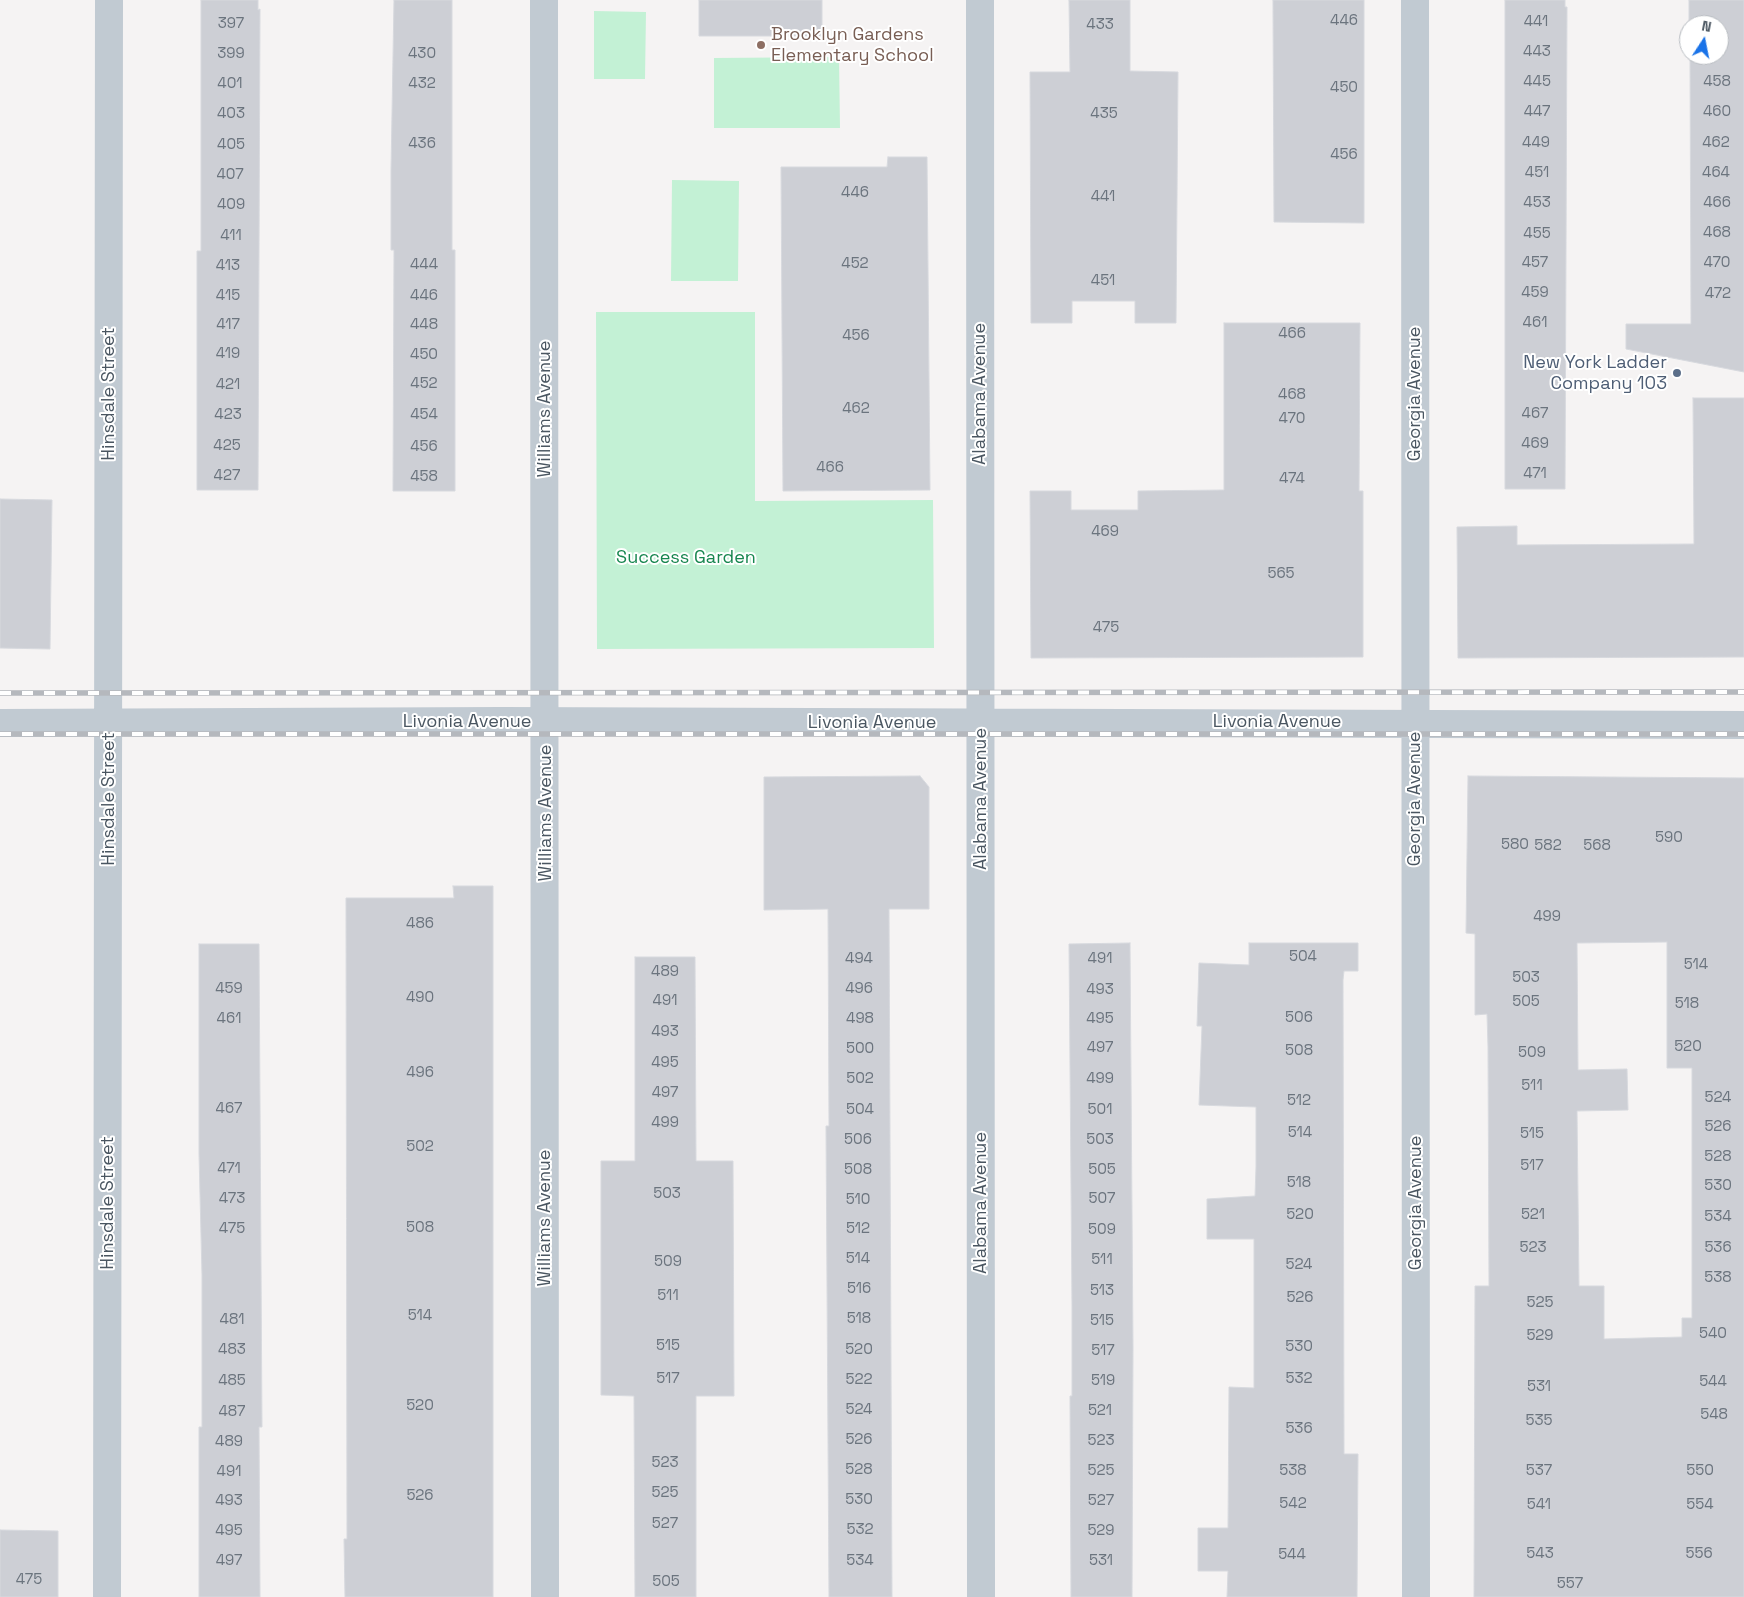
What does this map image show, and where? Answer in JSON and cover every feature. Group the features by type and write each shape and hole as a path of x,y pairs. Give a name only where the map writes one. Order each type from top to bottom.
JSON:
{"street":[{"name":"Hinsdale Street","path":"107,1597 109,0"},
{"name":"Williams Avenue","path":"544,0 546,722 545,1597"},
{"name":"Alabama Avenue","path":"980,0 981,1597"},
{"name":"Georgia Avenue","path":"1415,0 1416,1597"},
{"name":"Livonia Avenue","path":"0,723 546,722 1744,725"}],"green space":[{"path":"594,11 646,12 645,79 594,79"},
{"path":"839,57 840,128 714,128 714,58"},
{"path":"672,180 739,181 738,281 671,281"},
{"name":"Success Garden","path":"596,312 755,312 755,501 933,500 934,648 597,649"}],"building":[{"path":"201,0 258,0 258,10 260,9 258,490 197,490 197,251 201,251"},
{"path":"394,0 452,0 452,250 455,250 455,491 393,491 394,250 391,250 391,171"},
{"path":"699,0 822,0 822,36 699,36"},
{"path":"1069,0 1130,0 1130,71 1178,72 1176,323 1135,323 1135,301 1072,301 1072,323 1031,323 1030,72 1070,72"},
{"path":"1273,0 1364,0 1364,223 1274,222"},
{"path":"1505,0 1565,0 1565,7 1567,7 1565,489 1505,489"},
{"path":"1689,0 1744,0 1744,372 1626,349 1626,324 1691,324 1690,65 1729,65 1729,15 1689,15"},
{"path":"888,157 927,157 930,490 783,491 781,167 887,167"},
{"path":"1224,323 1360,323 1359,491 1363,491 1363,657 1031,658 1030,491 1071,491 1071,510 1138,510 1138,491 1224,490"},
{"path":"1693,398 1744,398 1744,657 1458,658 1457,527 1517,526 1517,545 1694,544"},
{"path":"0,499 52,500 50,649 0,648"},
{"path":"920,776 929,787 929,909 889,909 892,1597 829,1597 826,1126 829,1126 828,909 764,910 764,777"},
{"path":"1468,776 1744,778 1744,1597 1474,1597 1475,1286 1489,1286 1488,1047 1487,1014 1475,1015 1475,934 1466,933","holes":["1667,942 1667,1068 1692,1068 1692,1318 1682,1318 1682,1337 1604,1339 1604,1286 1579,1286 1577,1111 1628,1110 1627,1069 1578,1070 1577,943"]},
{"path":"453,886 493,886 493,1597 345,1597 344,1539 347,1539 346,898 454,898"},
{"path":"1130,943 1133,1347 1132,1597 1071,1597 1070,1396 1072,1396 1072,1306 1069,944"},
{"path":"1249,943 1358,943 1358,971 1344,971 1343,980 1344,1454 1358,1454 1357,1597 1227,1597 1228,1571 1198,1571 1198,1528 1228,1528 1229,1387 1254,1388 1254,1239 1207,1239 1207,1199 1255,1196 1256,1167 1256,1107 1199,1105 1202,1026 1197,1026 1199,963 1249,965"},
{"path":"199,944 259,944 262,1427 259,1427 260,1597 199,1597 199,1427 202,1427 202,1275 199,1154"},
{"path":"635,957 695,957 696,1161 733,1161 734,1396 696,1396 696,1597 635,1597 634,1396 601,1395 601,1161 635,1161"},
{"path":"0,1530 58,1531 58,1597 0,1597"}],"railway":[{"path":"0,693 1744,692"},
{"path":"0,734 1744,734"}],"place":[{"name":"Brooklyn Gardens Elementary School","path":"761,45"},
{"name":"New York Ladder Company 103","path":"1677,373"}]}
